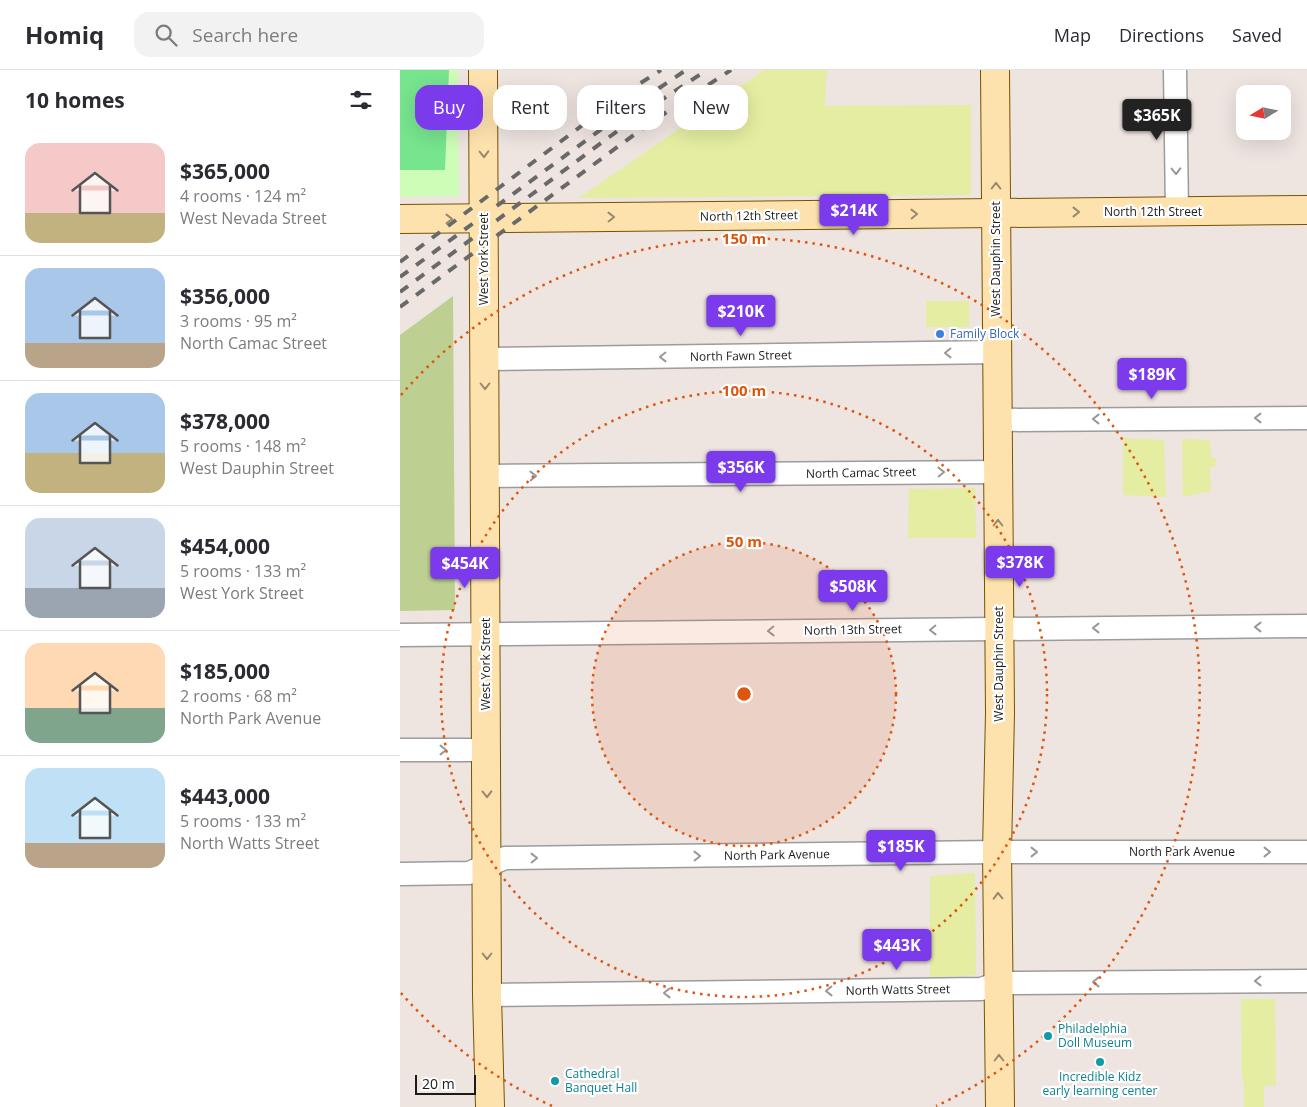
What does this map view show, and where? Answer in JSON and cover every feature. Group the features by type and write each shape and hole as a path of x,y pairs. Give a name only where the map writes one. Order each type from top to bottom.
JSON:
{"street":[{"name":"West York Street","path":"483,70 484,476 488,866 487,995 490,1107"},
{"name":"West Dauphin Street","path":"995,70 1000,721 997,852 1000,1107"},
{"path":"1175,70 1177,211"},
{"name":"North 12th Street","path":"400,219 1307,210"},
{"name":"North Fawn Street","path":"485,359 997,352"},
{"path":"998,420 1307,418"},
{"name":"North Camac Street","path":"484,476 998,472"},
{"name":"North 13th Street","path":"400,635 1307,626"},
{"path":"400,750 486,750"},
{"name":"North Park Avenue","path":"400,874 469,873 505,858 997,852 1307,852"},
{"name":"North Watts Street","path":"487,995 981,989 999,983 1307,980"}],"green space":[{"path":"400,70 458,70 458,85 415,85 415,130 458,130 459,196 400,197"},
{"path":"400,70 449,70 448,85 415,85 415,130 447,130 445,170 400,170"},
{"path":"764,70 827,70 825,106 971,105 971,195 579,198 677,130 748,130 748,85 742,85"},
{"path":"453,296 455,610 400,611 400,335"},
{"path":"926,301 969,301 969,327 926,327"},
{"path":"1123,438 1164,440 1166,497 1123,495"},
{"path":"1182,439 1210,440 1211,458 1216,458 1216,466 1210,467 1211,491 1183,497"},
{"path":"975,488 976,538 908,538 909,489"},
{"path":"975,873 976,975 930,977 930,876"},
{"path":"1241,999 1275,999 1276,1085 1264,1086 1264,1107 1244,1107"}],"railway":[{"path":"400,262 628,91 661,70"},
{"path":"400,277 637,103 686,70"},
{"path":"400,292 643,112 707,70"},
{"path":"400,307 650,123 731,70"}],"place":[{"name":"Family Block","path":"940,334"},
{"name":"Philadelphia Doll Museum","path":"1048,1036"},
{"name":"Incredible Kidz early learning center","path":"1100,1062"},
{"name":"Cathedral Banquet Hall","path":"555,1081"}]}
